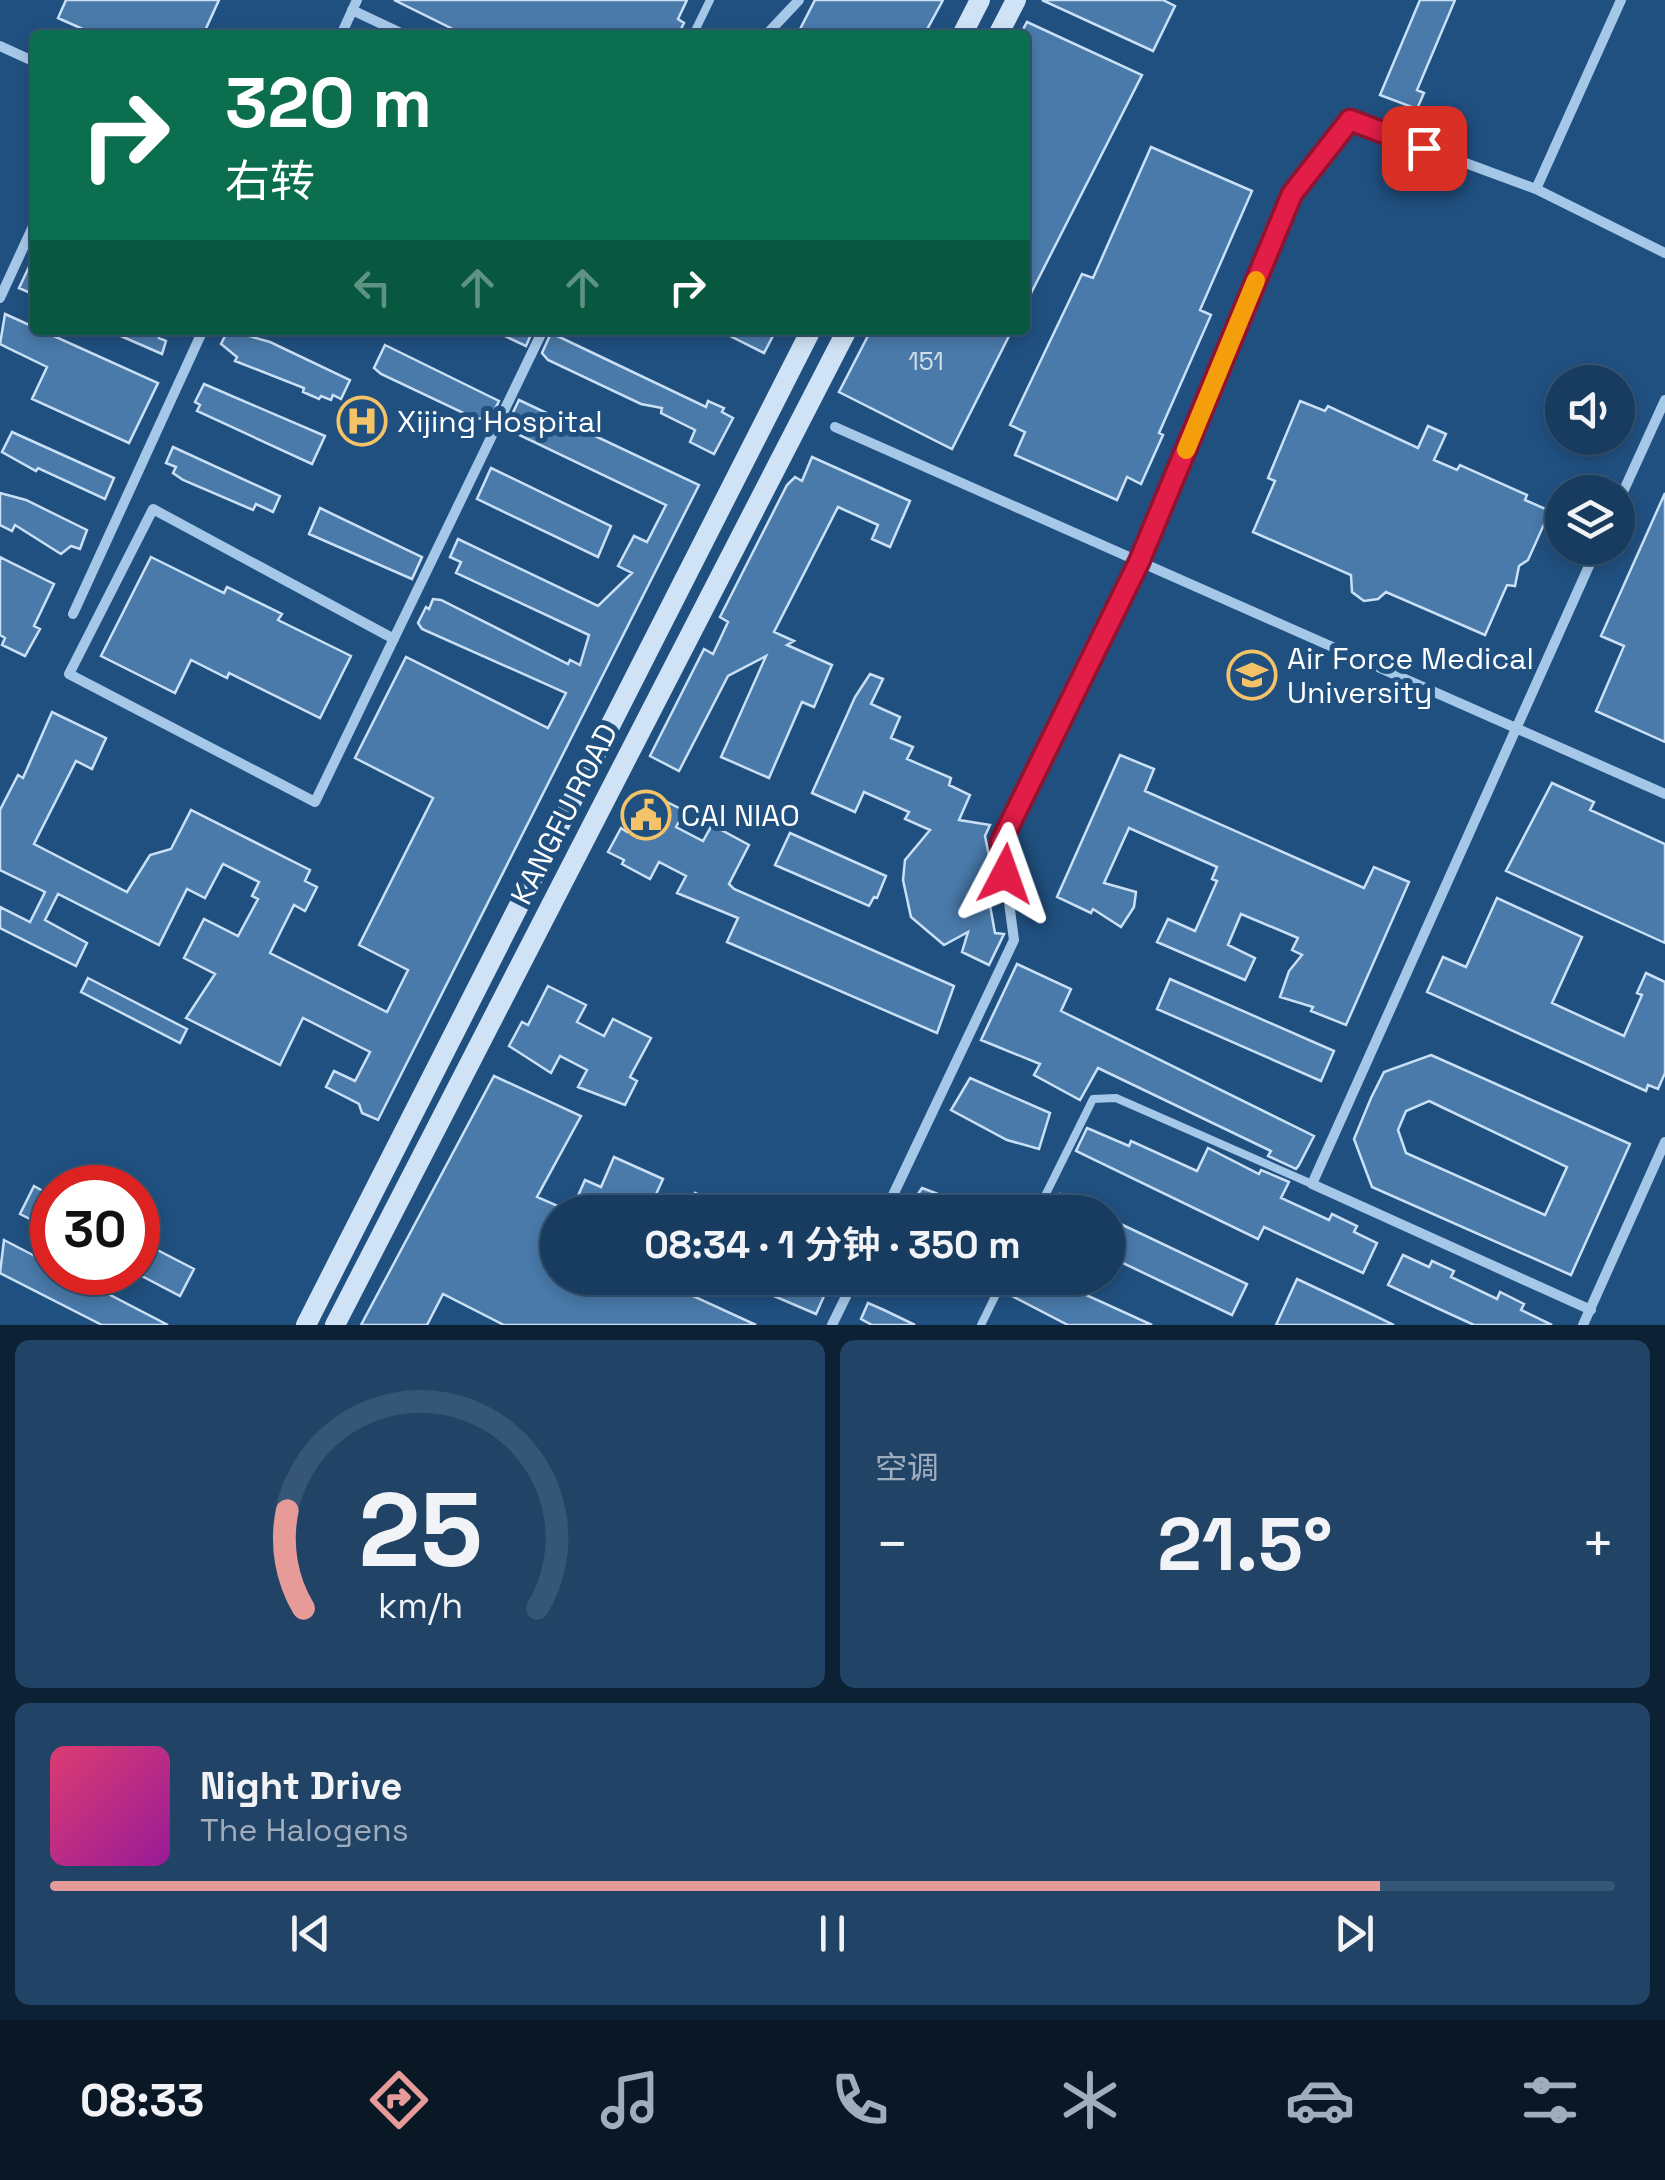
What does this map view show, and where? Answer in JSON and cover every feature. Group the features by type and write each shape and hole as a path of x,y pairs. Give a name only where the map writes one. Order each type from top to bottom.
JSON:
{"main road":[{"path":"965,30 980,0"},
{"path":"1001,30 1016,0"},
{"name":"KANGFU ROAD","path":"306,1325 808,335"},
{"name":"KANGFU ROAD","path":"335,1325 844,335"}],"street":[{"path":"771,30 799,0"},
{"path":"1536,189 1621,0"},
{"path":"343,30 354,5 396,30"},
{"path":"0,46 30,60"},
{"path":"893,1195 1014,940 1001,842 1139,562 1292,194 1350,120 1536,189 1665,253"},
{"path":"0,298 30,233"},
{"path":"72,614 201,335"},
{"path":"394,639 153,509 70,674 315,802 394,639 541,335"},
{"path":"1630,475 1665,400"},
{"path":"835,428 1665,794"},
{"path":"1589,565 1312,1184 1591,1310"},
{"path":"1583,1325 1665,1142"},
{"path":"832,1325 846,1295"}],"lane":[{"path":"695,30 710,0"},
{"path":"1046,1195 1094,1099 1116,1098 1312,1184"},
{"path":"980,1325 995,1295"}],"building":[{"path":"66,0 219,0 205,30 85,30 58,18"},
{"path":"394,0 687,0 678,19 684,23 680,30 455,30"},
{"path":"815,0 943,0 927,30 800,30"},
{"path":"1042,0 1163,0 1175,6 1153,51"},
{"path":"1420,0 1455,0 1417,90 1424,93 1417,109 1380,95"},
{"path":"1027,22 1142,75 1030,295 1030,30 1023,30"},
{"path":"1151,147 1252,191 1200,310 1211,315 1159,433 1163,435 1141,484 1127,477 1117,500 1015,455 1025,432 1010,425 1082,274 1093,278"},
{"path":"30,265 30,293 19,288"},
{"path":"5,314 30,325 30,335 52,335 158,383 129,443 32,399 47,367 0,344"},
{"path":"118,335 160,335 166,341 162,354"},
{"path":"226,335 246,335 270,342 350,380 341,399 333,395 331,400 321,396 319,399 303,392 304,388 235,361 237,357 221,344"},
{"path":"503,335 531,335 526,346"},
{"path":"550,335 555,335 706,407 708,401 724,408 722,412 733,418 714,454 690,442 695,430 661,413 662,408 641,404 548,360 542,353"},
{"path":"728,335 773,335 764,353"},
{"path":"868,335 1009,335 952,449 839,392"},
{"path":"385,345 499,401 491,417 476,419 381,374 374,368"},
{"path":"204,384 325,436 312,464 197,411 200,405 195,402"},
{"path":"519,400 699,485 378,1120 362,1113 359,1104 326,1087 334,1071 355,1081 370,1052 303,1018 280,1065 186,1018 215,974 184,958 204,919 238,936 258,899 252,896 259,882 223,864 205,898 187,889 159,945 58,894 45,920 87,943 76,966 0,928 0,907 30,922 45,892 0,870 0,810 18,775 23,778 52,712 106,738 92,769 76,761 34,844 127,892 150,855 171,849 191,810 310,870 305,881 317,887 305,911 294,905 270,953 387,1012 408,970 359,945 433,798 355,758 406,657 548,728 566,693 422,629 418,623 426,607 429,609 433,599 441,600 568,664 570,660 580,665 589,635 456,573 461,562 450,557 458,539 598,606 632,573 618,566 634,536 647,542 666,505 513,432 507,425"},
{"path":"1300,401 1325,411 1328,406 1418,448 1428,426 1446,434 1434,460 1457,470 1460,465 1527,495 1525,500 1545,509 1545,522 1528,560 1519,566 1515,586 1507,585 1485,635 1386,592 1378,599 1364,601 1352,592 1351,575 1253,532 1275,481 1268,478"},
{"path":"12,432 114,478 105,499 38,468 36,471 2,452"},
{"path":"173,447 280,496 273,512 256,504 253,510 183,480 173,473 176,467 166,463"},
{"path":"812,457 910,501 890,547 872,539 878,525 838,507 774,632 794,641 787,645 832,665 814,707 802,702 769,778 721,757 766,656 728,676 679,771 650,756 704,649 713,654 728,622 720,617 787,485 795,477 802,481"},
{"path":"491,468 611,526 598,557 477,499"},
{"path":"0,493 26,500 87,530 80,549 71,546 61,554 15,525 12,531 0,525"},
{"path":"1665,493 1665,742 1596,711 1624,646 1601,636"},
{"path":"320,508 422,557 412,579 309,534"},
{"path":"0,557 54,584 34,626 40,629 25,656 2,645 5,638 0,635"},
{"path":"151,557 224,593 227,587 282,614 278,620 351,656 320,718 229,673 227,678 191,660 175,693 101,656"},
{"path":"870,674 883,679 871,704 900,717 891,738 913,747 907,759 951,778 949,785 970,795 959,820 990,825 985,836 994,881 989,900 995,933 1004,934 989,965 962,952 968,932 944,945 911,917 903,880 905,860 930,830 905,819 909,812 864,792 855,812 812,793 855,697"},
{"path":"1120,755 1154,769 1145,791 1364,888 1374,867 1409,882 1346,1025 1311,1011 1313,1007 1280,997 1289,971 1302,955 1292,950 1298,938 1241,914 1228,945 1255,958 1245,980 1157,942 1168,919 1195,931 1217,881 1212,879 1217,867 1129,828 1104,883 1136,892 1134,907 1121,927 1093,909 1091,913 1057,897"},
{"path":"1552,783 1594,802 1590,810 1665,844 1665,943 1506,871"},
{"path":"647,792 685,811 676,827 703,841 712,825 749,845 729,884 734,889 954,986 937,1033 727,942 738,918 677,893 686,876 659,862 650,879 622,864 624,860 608,852 621,828 627,832"},
{"path":"790,833 886,876 877,898 869,906 775,865"},
{"path":"1497,898 1582,937 1552,1003 1624,1036 1642,995 1637,993 1646,973 1665,982 1665,1073 1658,1089 1648,1085 1646,1091 1427,992 1443,957 1466,967"},
{"path":"1017,964 1071,989 1061,1011 1314,1136 1299,1165 1296,1169 1268,1156 1271,1151 1098,1068 1080,1100 1034,1075 1040,1064 981,1040"},
{"path":"88,978 187,1029 180,1043 81,992"},
{"path":"1170,979 1334,1051 1321,1081 1157,1009"},
{"path":"548,986 586,1005 577,1022 604,1036 613,1019 651,1038 630,1077 637,1081 625,1105 578,1087 587,1070 560,1056 551,1073 509,1046 522,1022 528,1025"},
{"path":"1431,1055 1630,1144 1571,1275 1372,1187 1354,1139 1384,1072","holes":["1429,1101 1567,1167 1545,1215 1406,1153 1398,1130 1406,1111"]},
{"path":"494,1076 581,1116 537,1197 540,1295 691,1295 756,1325 504,1325 443,1294 427,1325 361,1325"},
{"path":"970,1078 1050,1113 1039,1149 1007,1140 951,1110"},
{"path":"1087,1128 1129,1146 1131,1141 1197,1171 1208,1148 1259,1174 1261,1170 1289,1182 1281,1198 1329,1220 1332,1214 1357,1226 1354,1232 1377,1243 1363,1273 1264,1227 1258,1239 1076,1151"},
{"path":"614,1157 663,1179 656,1195 578,1195 585,1180 601,1187"},
{"path":"922,1188 941,1195 917,1195"},
{"path":"30,1194 30,1219 20,1214"},
{"path":"1125,1226 1247,1284 1232,1315 1125,1264"},
{"path":"4,1240 30,1254 30,1288 0,1273"},
{"path":"160,1251 194,1269 180,1296 160,1286"},
{"path":"1403,1255 1429,1267 1432,1261 1454,1271 1451,1277 1497,1299 1500,1292 1524,1304 1521,1310 1552,1325 1474,1325 1388,1285"},
{"path":"1297,1279 1361,1309 1394,1325 1276,1325"},
{"path":"43,1295 110,1295 168,1325 102,1325"},
{"path":"772,1295 824,1295 816,1314"},
{"path":"1010,1295 1086,1295 1152,1325 1068,1325"},
{"path":"868,1303 915,1325 872,1325 861,1319"}],"slow traffic":[{"path":"1186,450 1256,280"}],"place":[{"name":"Xijing Hospital","path":"362,421"},
{"name":"Air Force Medical University","path":"1252,675"},
{"name":"CAI NIAO","path":"646,815"}],"route":[{"path":"1005,874 1001,842 1139,562 1292,194 1350,120 1424,148"}]}
